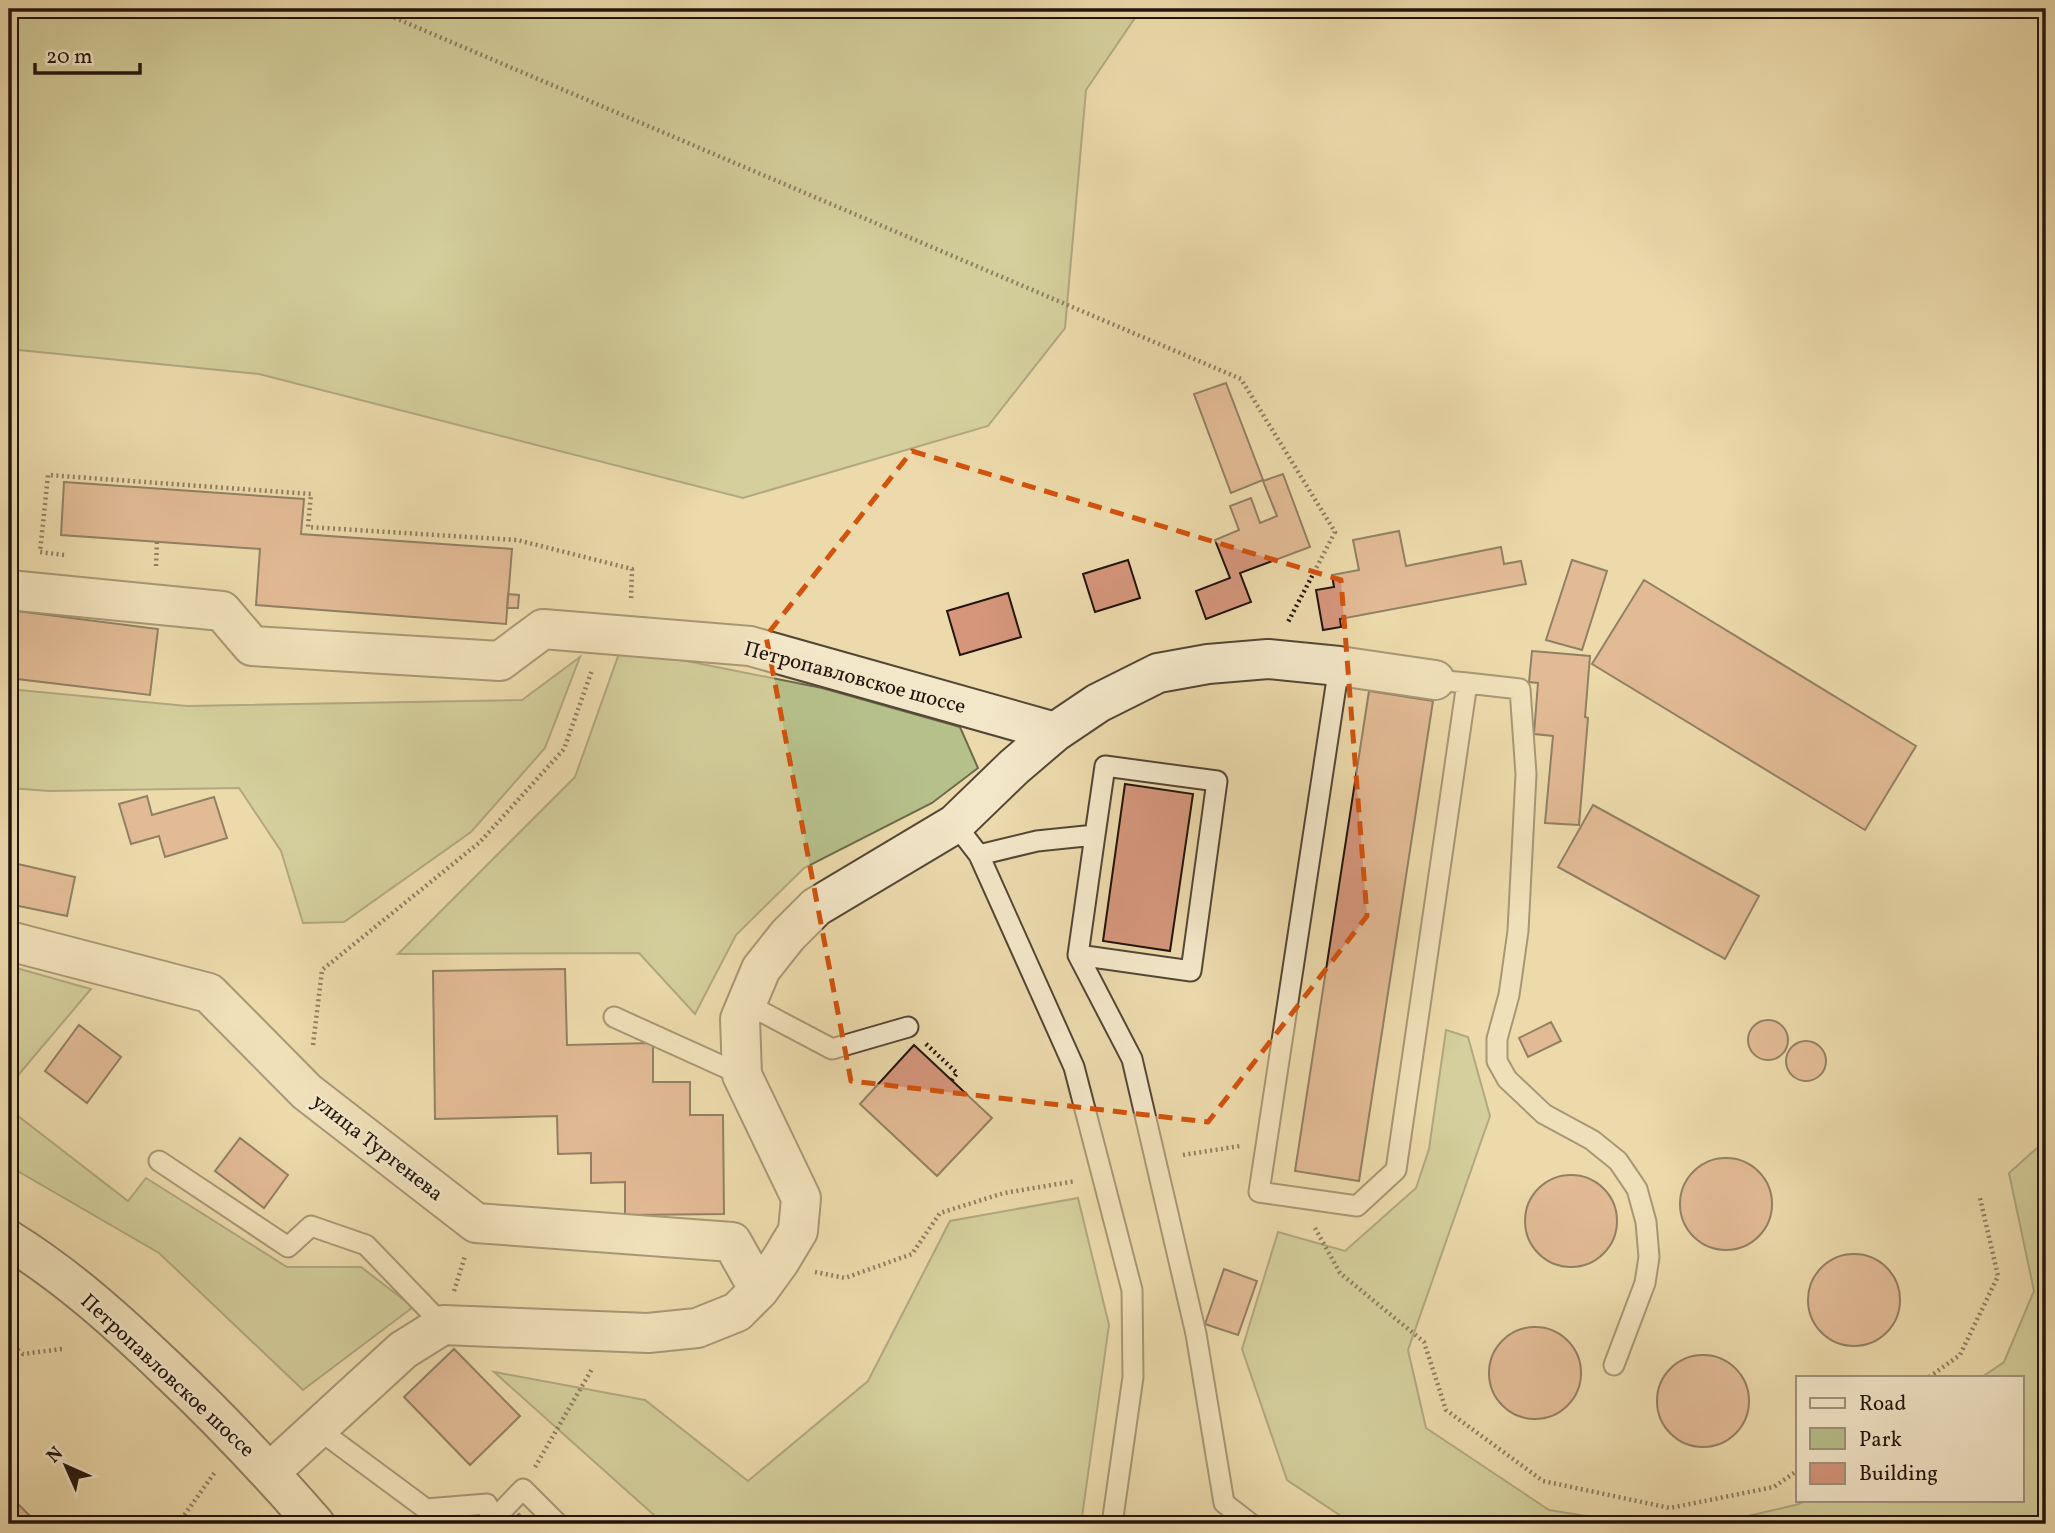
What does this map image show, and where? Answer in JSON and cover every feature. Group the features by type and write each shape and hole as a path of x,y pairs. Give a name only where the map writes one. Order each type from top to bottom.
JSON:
{"street":[{"name":"Петропавловское шоссе","path":"9,590 222,611 252,646 500,661 543,629 750,646 1055,732"},
{"path":"270,1472 403,1350 443,1325 648,1333 697,1328 737,1311 770,1276 798,1230 801,1198 743,1074 740,1019 761,969 788,935 816,907 955,824 1055,732 1098,703 1158,673 1208,664 1268,659 1451,681"},
{"name":"улица Тургенева","path":"9,941 209,993 307,1092 475,1223"},
{"path":"475,1223 732,1242 770,1276"},
{"name":"Петропавловское шоссе","path":"9,1240 39,1259 112,1316 270,1472 315,1524"}],"lane":[{"path":"1339,666 1259,1192 1357,1206 1396,1170 1451,681 1520,689 1526,774 1518,932 1509,995 1497,1039 1497,1061 1507,1079 1545,1114 1592,1140 1618,1161 1637,1189 1646,1222 1649,1257 1644,1283 1614,1366"},
{"path":"1078,955 1191,971 1217,781 1105,766 1078,955 1132,1059 1196,1334 1224,1503 1251,1524"},
{"path":"955,824 979,855 1074,1067 1132,1290 1133,1377 1112,1524"},
{"path":"979,855 1037,841 1095,835"},
{"path":"748,1000 762,1012 832,1049 908,1027"},
{"path":"614,1017 743,1074"},
{"path":"159,1161 288,1247 311,1226 366,1245 443,1325"},
{"path":"318,1429 426,1509 487,1504 490,1523"},
{"path":"490,1523 523,1489 558,1524"}],"path":[{"path":"374,9 1241,379 1335,532 1268,659"},
{"path":"66,555 40,552 48,475 311,494 308,527 517,540 632,569 618,634 564,749 481,842 323,970 307,1092"},
{"path":"156,566 158,542"},
{"path":"143,565 169,568"},
{"path":"908,1027 957,1073 952,1080"},
{"path":"1157,1158 1265,1143"},
{"path":"770,1276 797,1268 845,1278 912,1254 940,1213 1004,1193 1102,1176"},
{"path":"1297,1197 1340,1273 1424,1342 1446,1410 1543,1481 1670,1508 1774,1487 1796,1471"},
{"path":"1930,1376 1960,1355 1998,1276 1980,1198"},
{"path":"443,1325 475,1223"},
{"path":"9,1343 23,1354 62,1349"},
{"path":"523,1489 594,1366"},
{"path":"178,1524 215,1472"}],"highlighted area":[{"path":"912,451 1341,580 1367,916 1208,1122 851,1081 766,636"}],"green space":[{"path":"9,9 1141,9 1086,90 1065,328 988,426 743,498 259,374 9,349"},
{"path":"621,648 822,688 960,727 978,768 932,803 804,868 736,935 695,1014 639,953 398,954 575,777"},
{"path":"580,657 545,748 471,832 344,922 303,923 281,851 239,788 50,791 9,788 9,689 187,706 522,700"},
{"path":"9,966 91,989 9,1086"},
{"path":"1446,1030 1468,1037 1490,1116 1408,1350 1426,1428 1549,1510 1636,1524 1353,1524 1287,1480 1242,1349 1278,1232 1345,1251 1416,1188 1429,1149"},
{"path":"9,1109 128,1201 146,1178 287,1267 361,1267 413,1307 303,1390 159,1253 9,1166"},
{"path":"2046,1140 2046,1524 1714,1524 1802,1502 2024,1502 2024,1376 1983,1376 2004,1362 2034,1291 2009,1173"},
{"path":"1078,1198 1109,1325 1081,1524 664,1524 494,1372 645,1400 748,1481 868,1381 950,1221"}],"building":[{"path":"1226,383 1263,480 1231,493 1194,394"},
{"path":"1283,474 1310,547 1240,573 1251,602 1206,619 1196,591 1230,578 1215,540 1239,530 1230,506 1251,498 1260,523 1277,516 1263,481"},
{"path":"64,482 304,499 301,534 512,549 506,624 256,605 260,549 61,535"},
{"path":"1399,531 1406,566 1501,547 1504,564 1521,561 1526,584 1340,619 1341,627 1323,630 1316,590 1334,587 1332,575 1359,570 1353,540"},
{"path":"1128,560 1140,598 1095,612 1083,574"},
{"path":"1572,560 1607,571 1582,650 1546,640"},
{"path":"1644,580 1916,746 1865,830 1592,664"},
{"path":"1008,593 1021,637 960,655 947,611"},
{"path":"508,594 519,595 518,608 507,608"},
{"path":"9,610 158,629 150,695 9,678"},
{"path":"1532,651 1590,656 1579,825 1545,823 1553,736 1534,734 1538,683 1529,682"},
{"path":"1369,691 1433,701 1359,1181 1295,1171"},
{"path":"1125,784 1193,794 1170,951 1103,941"},
{"path":"147,796 152,815 214,797 227,838 165,857 159,836 131,844 119,804"},
{"path":"1593,805 1759,896 1725,959 1558,867"},
{"path":"9,862 75,877 67,916 9,904"},
{"path":"565,969 567,1045 653,1043 653,1082 690,1082 690,1115 723,1115 724,1214 625,1215 625,1182 591,1183 591,1153 558,1154 557,1116 435,1119 433,971"},
{"path":"1768,1020 1782,1026 1788,1040 1782,1054 1768,1060 1754,1054 1748,1040 1754,1026"},
{"path":"1551,1022 1561,1041 1528,1057 1519,1038"},
{"path":"79,1025 121,1057 87,1103 45,1071"},
{"path":"1806,1041 1820,1047 1826,1061 1820,1075 1806,1081 1792,1075 1786,1061 1792,1047"},
{"path":"914,1045 992,1118 937,1176 860,1104"},
{"path":"240,1138 288,1175 264,1208 215,1171"},
{"path":"1717,1158 1735,1158 1752,1165 1765,1178 1772,1195 1772,1213 1765,1230 1752,1243 1735,1250 1717,1250 1700,1243 1687,1230 1680,1213 1680,1195 1687,1178 1700,1165"},
{"path":"1571,1175 1589,1178 1604,1188 1614,1203 1617,1221 1614,1239 1604,1254 1589,1264 1571,1267 1553,1264 1538,1254 1528,1239 1525,1221 1528,1203 1538,1188 1553,1178"},
{"path":"1845,1254 1863,1254 1880,1261 1893,1274 1900,1291 1900,1309 1893,1326 1880,1339 1863,1346 1845,1346 1828,1339 1815,1326 1808,1309 1808,1291 1815,1274 1828,1261"},
{"path":"1224,1269 1257,1281 1238,1335 1205,1324"},
{"path":"1535,1327 1553,1330 1568,1340 1578,1355 1581,1373 1578,1391 1568,1406 1553,1416 1535,1419 1517,1416 1502,1406 1492,1391 1489,1373 1492,1355 1502,1340 1517,1330"},
{"path":"454,1349 520,1416 470,1465 404,1397"},
{"path":"1694,1355 1712,1355 1729,1362 1742,1375 1749,1392 1749,1410 1742,1427 1729,1440 1712,1447 1694,1447 1677,1440 1664,1427 1657,1410 1657,1392 1664,1375 1677,1362"},
{"path":"9,1495 38,1524 9,1524"},
{"path":"519,1514 529,1524 509,1524"}]}
